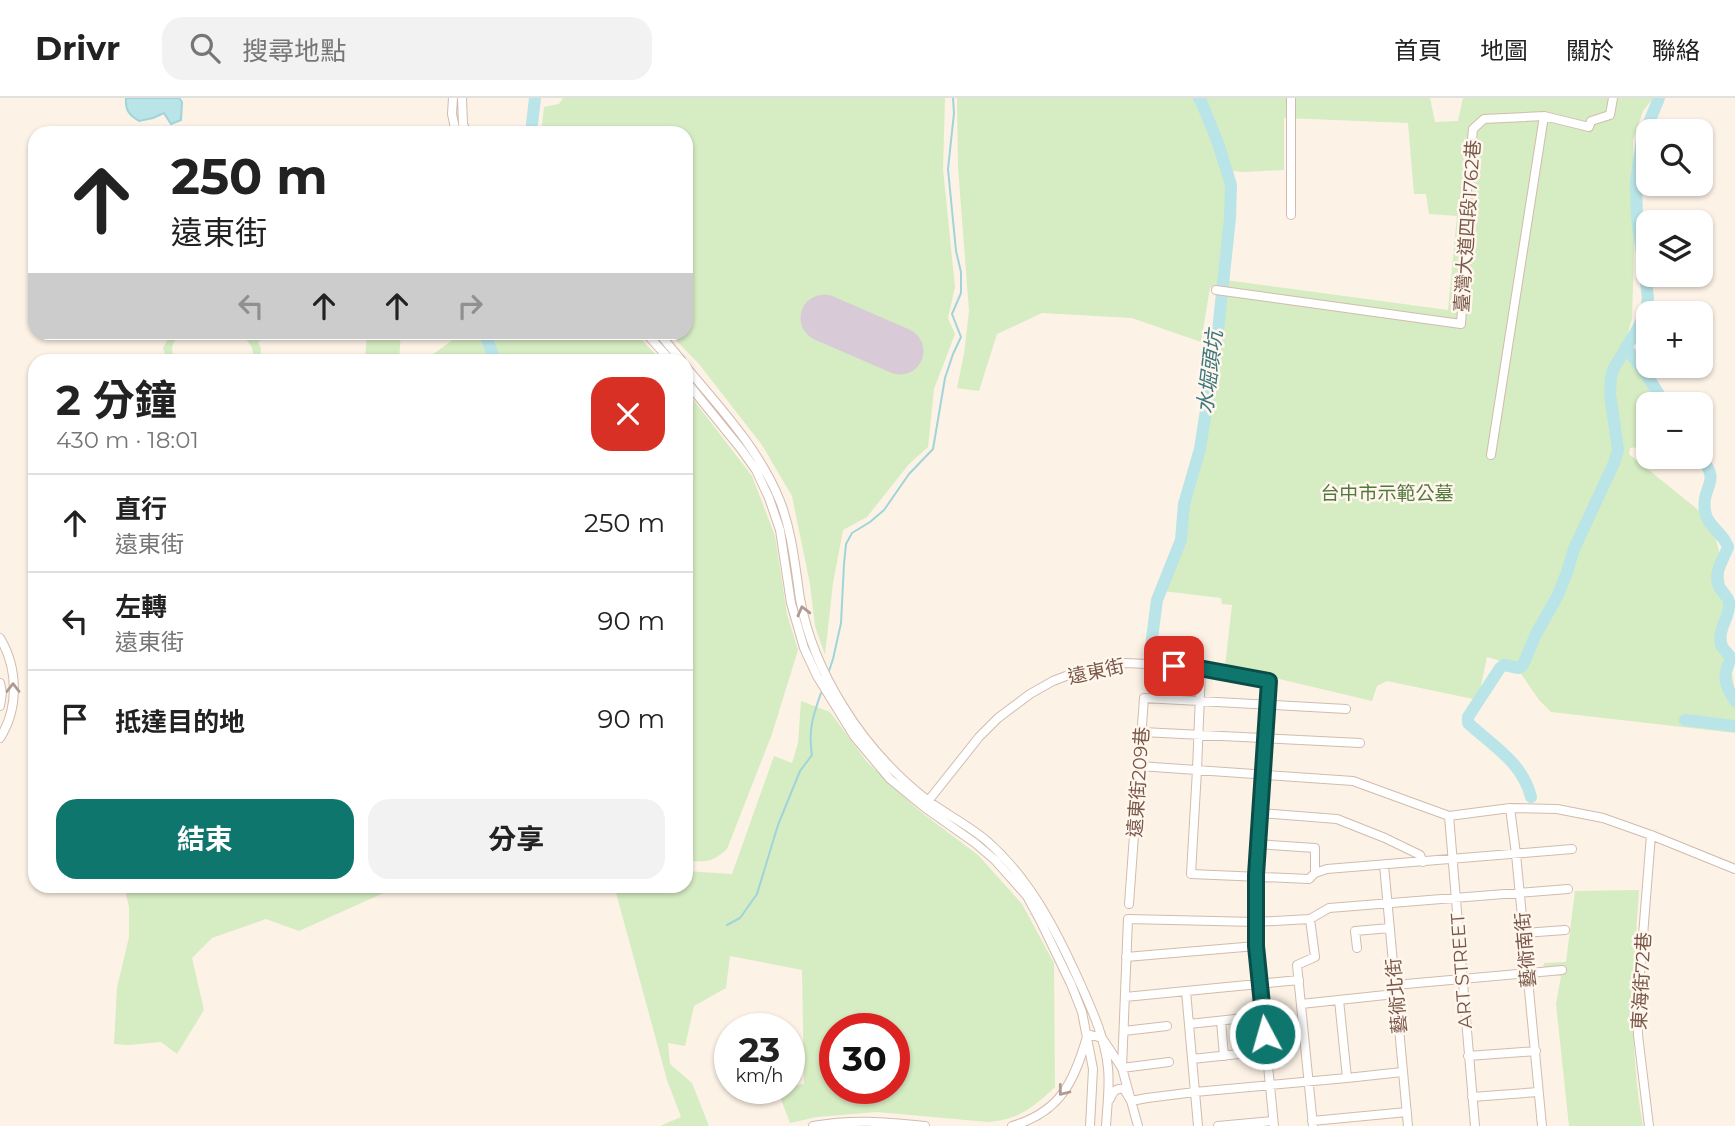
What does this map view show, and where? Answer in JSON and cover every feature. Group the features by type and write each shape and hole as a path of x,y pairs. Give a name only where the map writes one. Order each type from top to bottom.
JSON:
{"street":[{"path":"453,98 455,126"},
{"path":"462,98 464,126"},
{"path":"1291,98 1291,215"},
{"name":"臺灣大道四段1762巷","path":"1216,290 1461,324 1466,251 1464,221 1473,129 1484,119 1544,116 1589,127 1591,121 1610,114 1613,98"},
{"path":"1490,455 1544,116"},
{"path":"652,340 665,354"},
{"path":"665,340 676,354"},
{"path":"693,375 740,432 771,481 786,519 812,644 842,705 888,765 926,804 987,841 1030,889 1076,975 1102,1038 1122,1068"},
{"path":"693,390 756,470 780,530 791,603 804,648 817,677 855,736 890,779 975,842 1027,896 1082,1012 1093,1069 1090,1126"},
{"path":"0,638 9,655 15,683 12,708 0,738"},
{"name":"遠東街","path":"926,804 979,737 998,718 1053,681 1117,664 1188,666 1269,681 1257,844 1255,922 1274,1123"},
{"path":"1201,669 1191,874 1312,876 1327,869 1572,849"},
{"path":"0,683 0,706"},
{"name":"遠東街209巷","path":"1129,904 1144,698 1346,709"},
{"path":"1142,732 1360,743"},
{"path":"1139,766 1353,781 1449,816 1510,808 1557,809 1603,818 1735,869"},
{"name":"藝術南街","path":"1510,808 1542,1126"},
{"path":"1259,813 1337,819 1420,855 1423,862"},
{"name":"ART STREET","path":"1449,816 1475,1126"},
{"name":"東海街72巷","path":"1649,1126 1638,1035 1651,835"},
{"path":"1257,844 1315,848 1312,876"},
{"name":"藝術北街","path":"1384,865 1408,1126"},
{"path":"1138,1126 1122,1068 1128,919 1255,922 1310,919 1329,908 1568,889"},
{"path":"1310,919 1315,957 1297,965 1313,1123 1407,1112"},
{"path":"1357,948 1355,930 1390,928"},
{"path":"1523,933 1565,930"},
{"path":"1126,957 1256,946"},
{"path":"1301,1004 1462,979 1562,970"},
{"path":"1125,997 1299,981"},
{"path":"1186,991 1198,1126"},
{"path":"1339,1000 1347,1078"},
{"path":"1189,1024 1263,1016"},
{"path":"1221,1021 1224,1056"},
{"path":"1124,1031 1167,1026"},
{"path":"1087,1034 1102,1038"},
{"path":"1012,1126 1043,1111 1063,1093 1076,1072 1087,1034"},
{"path":"1102,1038 1108,1074 1106,1126"},
{"path":"1192,1059 1267,1051"},
{"path":"1468,1056 1536,1051"},
{"path":"1122,1068 1169,1062"},
{"path":"1131,1101 1195,1092 1402,1072"},
{"path":"1107,1111 1113,1091 1118,1088 1124,1089 1131,1101"},
{"path":"1472,1097 1538,1092"},
{"path":"813,1126 873,1121 925,1126"},
{"path":"1218,1126 1274,1123"}],"green space":[{"path":"563,98 945,98 943,169 955,287 948,318 955,334 934,389 928,447 909,464 867,517 843,530 833,583 825,655 815,626 810,584 792,496 762,445 693,358 693,354 689,354 676,340 693,340 693,126 542,126 544,107 559,104"},
{"name":"台中市示範公墓","path":"957,98 1430,98 1435,122 1458,121 1463,98 1653,98 1640,119 1636,119 1633,140 1632,319 1625,343 1636,358 1636,378 1649,378 1656,392 1636,392 1636,447 1630,448 1629,454 1636,460 1636,469 1648,469 1702,513 1716,539 1724,573 1726,634 1735,693 1735,733 1551,712 1539,700 1515,665 1487,657 1478,700 1387,681 1377,686 1372,701 1225,666 1232,605 1222,604 1221,598 1163,591 1184,540 1186,504 1202,449 1224,281 1210,288 1201,342 1132,318 1042,313 997,334 979,391 957,388 969,311 958,167","holes":["1284,118 1408,123 1414,194 1426,194 1429,214 1457,216 1448,310 1225,280 1234,235 1234,190 1231,171 1284,170"]},
{"path":"167,340 175,340 172,346 173,354 165,354 163,348"},
{"path":"246,340 262,340 258,341 261,354 253,354"},
{"path":"366,340 400,340 399,354 365,354"},
{"path":"453,340 642,340 655,354 433,354"},
{"path":"693,399 752,476 775,536 787,614 798,650 772,734 727,849 717,857 704,861 693,860"},
{"path":"801,701 830,712 867,762 917,809 978,855 1022,904 1054,963 1055,1087 1040,1101 1017,1115 988,1122 877,1112 817,1117 790,1123 783,1104 805,1104 802,970 730,956 726,988 694,1006 685,1046 668,1043 670,1064 692,1083 709,1126 660,1126 681,1117 667,1080 616,893 693,893 693,871 732,874 774,756 792,763 798,743"},
{"path":"1639,890 1633,1027 1643,1126 1569,1126 1556,1004 1561,976 1542,974 1544,963 1566,962 1575,891"},
{"path":"126,893 383,893 299,931 266,919 212,938 192,958 204,1010 177,1054 161,1042 114,1044 117,988 129,937 129,907"}],"water":[{"path":"126,98 179,98 182,102 181,120 171,124 164,113 139,121 128,112"}],"waterway":[{"path":"532,126 535,98"},
{"path":"829,671 841,623 846,544 852,533 884,510 909,474 933,449 945,378 961,337 952,314 961,293 961,272 956,251 948,169 953,98"},
{"name":"水堀頭坑","path":"1151,646 1157,600 1181,540 1184,504 1200,449 1217,340 1230,218 1231,185 1218,143 1199,98"},
{"path":"1531,797 1514,764 1468,723 1468,717 1500,668 1504,665 1519,668 1523,665 1536,634 1558,595 1574,549 1614,463 1618,450 1610,394 1611,377 1646,311 1648,297 1637,218 1636,182 1642,140 1659,98"},
{"path":"487,340 493,354"},
{"path":"1626,347 1658,392"},
{"path":"1708,469 1711,479 1704,505 1706,515 1728,547 1717,578 1729,602 1720,639 1721,645 1731,658 1726,680 1728,690 1735,701"},
{"path":"727,925 740,918 757,894 778,825 800,771 812,755 812,723 821,693"},
{"path":"1685,720 1735,726"}],"runway":[{"path":"824,318 900,351"}],"route":[{"path":"1174,666 1188,666 1269,681 1259,813 1255,922 1265,1034"}]}
